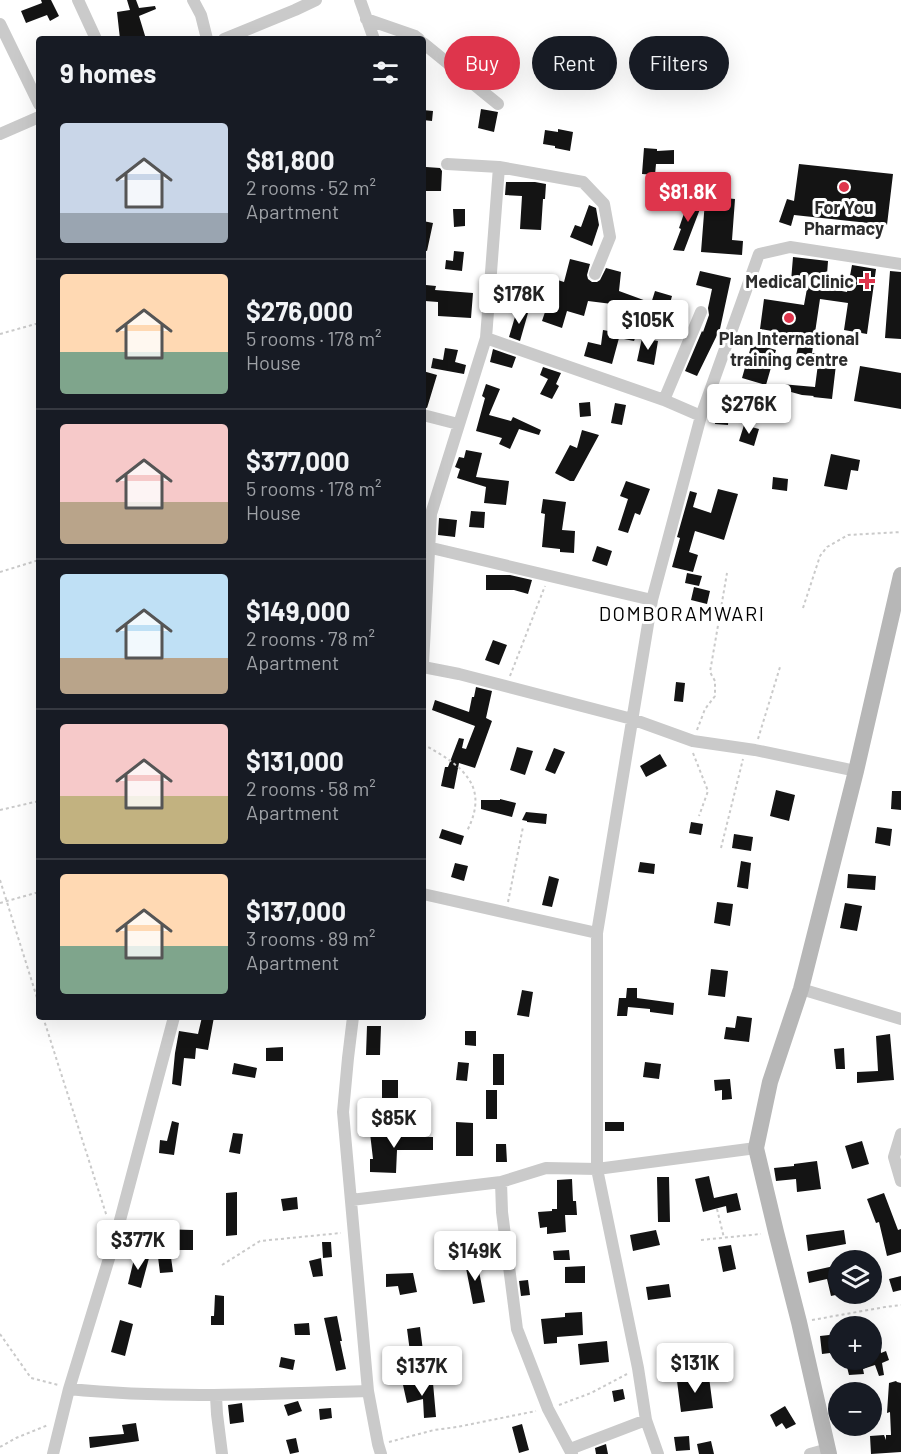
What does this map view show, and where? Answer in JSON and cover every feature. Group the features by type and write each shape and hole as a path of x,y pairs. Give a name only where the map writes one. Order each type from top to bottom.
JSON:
{"street":[{"path":"78,0 95,36"},
{"path":"193,0 201,15 206,36"},
{"path":"231,36 316,0"},
{"path":"360,0 373,36"},
{"path":"366,19 415,36"},
{"path":"0,24 36,98"},
{"path":"426,45 498,104"},
{"path":"0,134 36,118"},
{"path":"447,164 499,167 584,182 604,204 610,237 595,274"},
{"path":"499,167 486,338 431,514 426,547 652,600"},
{"path":"658,1454 646,1420 638,1368 597,1169 597,933 652,600 701,416 759,254 790,247 901,264"},
{"path":"664,400 701,312"},
{"path":"486,338 664,400 701,416"},
{"path":"426,416 458,424"},
{"path":"810,1454 828,1451 756,1148 770,1082 801,989 856,771 901,575"},
{"path":"426,666 632,718 693,741 856,771"},
{"path":"426,895 597,933"},
{"path":"801,989 901,1019"},
{"path":"53,1454 69,1389 115,1239 173,1020"},
{"path":"353,1020 343,1112 368,1391 379,1449"},
{"path":"901,1134 894,1157 901,1181"},
{"path":"351,1200 501,1182 546,1168 597,1169 756,1148"},
{"path":"501,1182 501,1212 517,1329 548,1409 571,1451 646,1420"},
{"path":"69,1389 109,1393 216,1396 368,1391"},
{"path":"216,1396 216,1414 222,1454"}],"path":[{"path":"0,334 36,324"},
{"path":"803,608 820,556 827,547 848,535 901,532"},
{"path":"0,573 36,561"},
{"path":"699,816 708,791 693,752 693,741 705,709 714,696 715,681 710,672 727,573"},
{"path":"506,687 549,576"},
{"path":"721,848 750,750 780,667"},
{"path":"426,746 449,760 471,780 476,805 474,818 467,831"},
{"path":"0,810 36,802"},
{"path":"506,914 523,827"},
{"path":"0,880 36,994"},
{"path":"0,903 36,893"},
{"path":"44,1020 107,1217"},
{"path":"717,1209 724,1238"},
{"path":"222,1265 260,1241 353,1232"},
{"path":"701,1240 776,1232"},
{"path":"799,1322 901,1305"},
{"path":"0,1334 31,1378 69,1389"},
{"path":"379,1449 434,1430 548,1409 591,1393 638,1368"},
{"path":"0,1447 61,1420"}],"building":[{"path":"41,0 51,0 59,16 50,21 47,15 26,23 21,11 42,3"},
{"path":"127,0 136,0 139,8 155,6 156,9 139,16 145,36 120,36 117,12 130,10"},
{"path":"481,109 498,112 494,132 478,128"},
{"path":"426,110 433,111 432,121 426,120"},
{"path":"558,129 573,132 570,151 543,144 545,130 558,132"},
{"path":"644,148 657,149 657,151 674,150 674,164 656,164 655,175 642,174"},
{"name":"For You Pharmacy","path":"799,164 893,174 887,225 794,215 791,226 779,222 787,199 794,201"},
{"path":"426,167 440,168 442,171 441,191 426,191"},
{"path":"506,182 546,184 541,230 520,229 522,196 505,195"},
{"path":"690,196 703,201 684,251 673,250 681,229 679,228"},
{"path":"713,197 735,199 732,240 743,241 742,255 701,252 705,201 712,204"},
{"path":"589,205 596,208 599,225 592,246 570,237 575,225 581,227"},
{"path":"453,209 465,209 465,226 454,227"},
{"path":"426,222 433,223 426,251"},
{"path":"454,251 464,252 462,271 445,269 446,260 453,261"},
{"path":"793,257 828,261 826,288 847,292 852,265 876,269 867,334 844,330 848,303 820,299 812,353 837,356 832,399 780,389 781,384 815,387 818,364 795,361 800,336 760,329 764,299 804,305 808,283 791,281"},
{"path":"570,259 590,264 587,275 592,282 600,280 606,268 621,272 619,291 649,302 634,341 619,338 612,364 584,356 588,342 601,345 603,330 614,332 621,315 617,314 620,305 588,301 584,316 567,311 562,328 542,321 552,291 542,288 545,276 564,282"},
{"path":"700,271 731,278 720,329 697,376 685,371 709,315 712,289 696,285"},
{"path":"890,271 901,272 901,339 885,338"},
{"path":"426,285 436,286 435,290 473,293 471,318 438,316 438,302 426,301"},
{"path":"655,291 672,296 667,315 649,310"},
{"path":"517,310 528,313 520,341 509,337"},
{"path":"642,338 658,341 654,365 637,361"},
{"path":"752,343 776,350 766,385 742,378"},
{"path":"445,348 458,350 455,362 466,365 464,374 431,368 433,358 443,360"},
{"path":"493,349 516,357 512,368 490,362"},
{"path":"860,366 901,373 901,409 854,401"},
{"path":"543,367 561,373 556,384 559,386 552,399 540,394 548,379 540,375"},
{"path":"426,372 437,375 426,408"},
{"path":"486,384 500,389 489,415 511,421 513,417 541,430 539,435 519,429 510,449 499,444 502,438 476,431 485,398 482,396"},
{"path":"718,394 730,395 728,425 715,424"},
{"path":"590,402 591,416 580,417 579,403"},
{"path":"615,403 626,405 622,425 611,423"},
{"path":"744,425 759,429 754,446 739,441"},
{"path":"582,430 599,435 574,481 570,481 555,473 570,445 577,448"},
{"path":"466,450 482,453 476,477 509,481 506,505 484,503 486,487 457,478 460,469 455,467 459,457 464,458"},
{"path":"831,454 860,460 858,471 851,470 847,490 824,486"},
{"path":"773,477 788,479 787,491 772,489"},
{"path":"626,481 650,489 640,515 635,513 628,533 618,530 628,499 620,496"},
{"path":"718,489 738,494 724,540 695,531 689,552 698,555 693,572 672,567 680,538 677,537 690,491 697,493 693,507 711,513"},
{"path":"543,499 566,502 562,530 575,531 574,553 542,547 545,514 541,513"},
{"path":"471,511 485,512 484,528 469,527"},
{"path":"439,518 457,520 455,537 438,535"},
{"path":"597,546 612,551 607,566 592,561"},
{"path":"687,573 702,576 699,586 685,583"},
{"path":"486,575 510,575 532,580 528,594 514,590 486,590"},
{"path":"694,587 710,591 707,604 691,600"},
{"path":"493,640 507,645 499,665 485,660"},
{"path":"676,682 685,683 683,702 674,701"},
{"path":"476,687 492,691 486,718 492,721 475,768 459,763 454,789 441,786 445,767 448,767 459,738 464,739 462,748 466,749 475,726 432,710 435,700 469,712"},
{"path":"517,747 533,751 525,775 510,770"},
{"path":"554,748 565,752 555,774 545,770"},
{"path":"660,754 667,766 646,777 640,766"},
{"path":"776,790 795,795 789,821 770,816"},
{"path":"892,791 901,791 901,810 891,809"},
{"path":"500,799 516,803 512,817 481,809 481,800"},
{"path":"526,812 547,814 546,824 522,820"},
{"path":"691,822 703,824 701,835 689,833"},
{"path":"877,827 892,829 890,846 875,843"},
{"path":"442,829 464,836 461,845 439,838"},
{"path":"734,834 753,837 751,851 732,848"},
{"path":"741,861 751,863 748,889 737,887"},
{"path":"640,862 655,864 654,874 638,872"},
{"path":"455,863 468,866 464,881 451,877"},
{"path":"848,874 876,876 875,890 847,888"},
{"path":"549,876 559,879 552,907 542,905"},
{"path":"717,902 733,904 730,926 714,923"},
{"path":"845,903 862,906 857,931 840,928"},
{"path":"711,969 728,971 725,997 708,995"},
{"path":"627,988 637,988 637,998 674,1003 673,1015 650,1012 650,1009 628,1007 627,1016 617,1016 619,998 626,998"},
{"path":"522,990 533,992 529,1017 517,1015"},
{"path":"737,1016 752,1018 749,1042 724,1039 726,1027 735,1028"},
{"path":"201,1020 213,1020 208,1050 196,1048 195,1059 184,1058 181,1086 172,1084 179,1031 198,1034"},
{"path":"367,1026 381,1026 380,1055 366,1055"},
{"path":"465,1031 476,1031 476,1046 465,1045"},
{"path":"890,1034 894,1080 857,1083 857,1072 878,1071 876,1036"},
{"path":"283,1047 283,1061 266,1061 266,1048"},
{"path":"844,1048 845,1069 836,1069 834,1049"},
{"path":"493,1054 504,1054 504,1085 493,1085"},
{"path":"458,1062 469,1063 467,1081 456,1080"},
{"path":"645,1062 661,1064 659,1079 643,1077"},
{"path":"234,1063 257,1068 255,1078 232,1074"},
{"path":"730,1079 732,1099 722,1100 722,1090 715,1091 714,1080"},
{"path":"382,1080 398,1080 398,1107 382,1107"},
{"path":"486,1090 497,1090 497,1119 486,1119"},
{"path":"172,1121 179,1123 174,1155 159,1153 160,1140 167,1141"},
{"path":"456,1122 473,1123 473,1156 456,1156"},
{"path":"605,1122 624,1122 624,1131 605,1131"},
{"path":"396,1130 396,1137 433,1137 433,1150 397,1150 396,1173 370,1172 370,1159 373,1159 370,1133"},
{"path":"233,1133 243,1134 240,1154 229,1152"},
{"path":"862,1141 869,1164 852,1169 845,1146"},
{"path":"496,1144 506,1144 507,1162 496,1162"},
{"path":"817,1161 821,1189 797,1192 796,1179 776,1181 774,1168"},
{"path":"709,1176 714,1198 737,1193 741,1210 727,1213 726,1206 703,1212 695,1179"},
{"path":"657,1177 669,1177 670,1222 658,1222"},
{"path":"572,1179 573,1201 576,1201 577,1215 565,1215 566,1232 547,1234 547,1227 540,1228 538,1212 557,1209 557,1180"},
{"path":"237,1192 237,1235 226,1236 226,1193"},
{"path":"884,1193 898,1230 901,1229 901,1252 887,1256 879,1222 876,1223 867,1199"},
{"path":"297,1197 298,1209 283,1211 281,1199"},
{"path":"158,1229 193,1230 193,1250 170,1250 173,1272 160,1273"},
{"path":"656,1230 660,1245 633,1251 630,1235"},
{"path":"844,1230 846,1244 808,1251 806,1235"},
{"path":"322,1242 331,1242 332,1257 323,1258"},
{"path":"731,1245 736,1269 723,1272 718,1247"},
{"path":"569,1250 570,1260 554,1260 553,1251"},
{"path":"135,1255 149,1258 141,1288 128,1284"},
{"path":"321,1258 323,1276 313,1277 309,1261"},
{"path":"477,1261 485,1302 473,1304 465,1263"},
{"path":"585,1266 585,1283 565,1283 565,1267"},
{"path":"828,1267 828,1283 827,1279 809,1283 807,1272"},
{"path":"413,1273 417,1292 400,1295 398,1286 386,1287 386,1274"},
{"path":"901,1276 901,1290 893,1292 889,1279"},
{"path":"528,1280 530,1295 521,1296 519,1281"},
{"path":"669,1284 671,1297 648,1300 646,1287"},
{"path":"215,1295 224,1296 224,1325 211,1325"},
{"path":"582,1312 583,1335 557,1337 557,1343 544,1344 541,1319 565,1317 565,1313"},
{"path":"337,1316 346,1369 336,1371 324,1318"},
{"path":"120,1320 133,1324 125,1356 111,1352"},
{"path":"309,1323 310,1335 295,1335 294,1324"},
{"path":"420,1327 423,1351 410,1352 407,1329"},
{"path":"828,1335 828,1353 822,1354 820,1336"},
{"path":"607,1341 609,1362 580,1365 578,1344"},
{"path":"886,1351 889,1360 882,1363 882,1353"},
{"path":"281,1357 295,1360 293,1370 279,1367"},
{"path":"882,1363 884,1375 879,1376 877,1370 882,1370"},
{"path":"848,1370 863,1370 864,1374 849,1375"},
{"path":"709,1377 713,1408 681,1412 677,1381"},
{"path":"896,1381 901,1383 901,1452 871,1454 870,1436 884,1435 886,1440 886,1435 891,1435 890,1412 887,1413 889,1383"},
{"path":"433,1383 436,1417 424,1418 423,1399 407,1403 403,1385"},
{"path":"623,1389 625,1399 614,1402 612,1391"},
{"path":"298,1401 302,1411 288,1416 284,1405"},
{"path":"242,1403 244,1422 230,1424 228,1405"},
{"path":"785,1406 796,1424 786,1429 782,1423 776,1427 770,1415"},
{"path":"331,1408 332,1418 320,1420 319,1409"},
{"path":"136,1423 139,1441 90,1448 89,1437 124,1434 122,1425"},
{"path":"522,1424 529,1450 519,1453 512,1427"},
{"path":"689,1436 690,1450 676,1451 674,1437"},
{"path":"296,1438 299,1452 290,1454 286,1440"},
{"path":"711,1441 714,1454 699,1454 697,1444"},
{"path":"606,1444 608,1454 596,1454 595,1448"}],"place":[{"name":"For You Pharmacy","path":"844,187"},
{"name":"Medical Clinic","path":"867,281"},
{"name":"Plan International training centre","path":"789,318"}],"district":[{"name":"DOMBORAMWARI","path":"682,613"}]}
